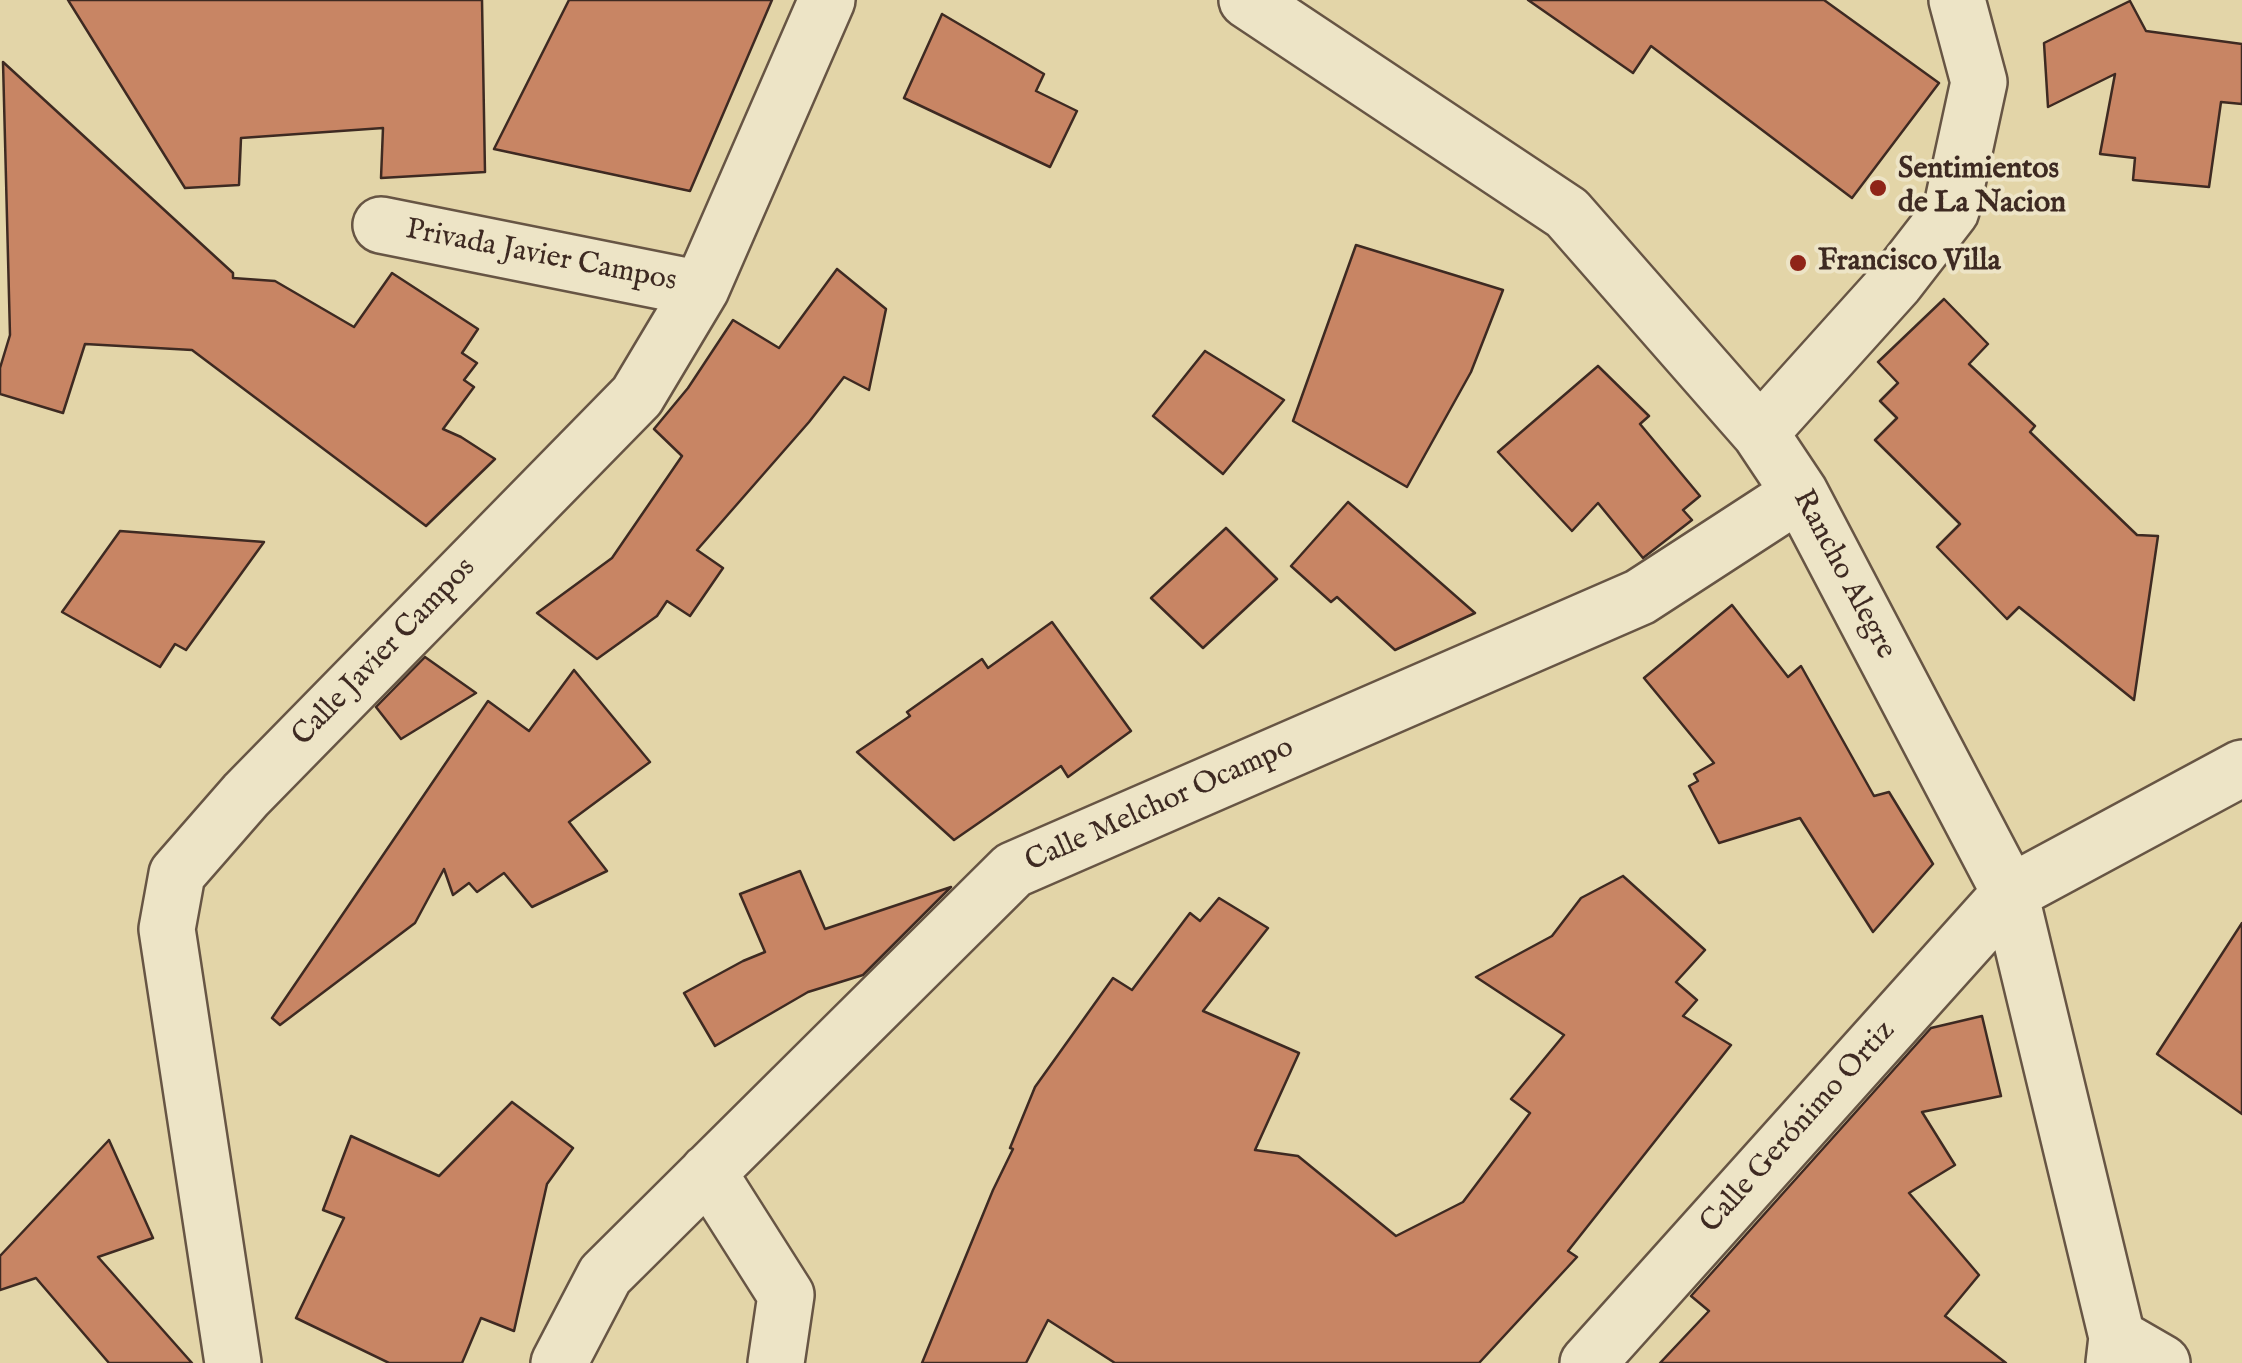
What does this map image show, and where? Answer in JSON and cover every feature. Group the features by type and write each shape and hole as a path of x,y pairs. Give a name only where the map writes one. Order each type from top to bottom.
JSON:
{"street":[{"name":"Calle Javier Campos","path":"233,1363 166,929 177,874 246,795 638,396 701,290 827,0"},
{"name":"Rancho Alegre","path":"1248,0 1568,214 1760,432 1800,494 2010,893 2131,1354"},
{"path":"1760,432 1896,282 1951,211 1979,82 1956,0"},
{"name":"Privada Javier Campos","path":"381,225 701,290"},
{"name":"Calle Melchor Ocampo","path":"559,1363 605,1274 1013,870 1640,597 1800,494"},
{"name":"Calle Gerónimo Ortiz","path":"1588,1363 2010,893 2242,768"},
{"path":"708,1172 786,1296 776,1363"}],"building":[{"path":"68,0 482,0 485,172 381,178 383,128 241,138 239,185 185,188"},
{"path":"569,0 772,0 690,191 494,149"},
{"path":"1528,0 1824,0 1939,83 1852,198 1651,46 1633,73"},
{"path":"2130,1 2146,31 2242,44 2242,104 2221,102 2209,187 2133,180 2135,158 2100,154 2115,74 2048,107 2044,43"},
{"path":"942,14 1044,74 1036,91 1077,111 1050,167 904,98"},
{"path":"3,62 233,273 233,278 275,281 354,327 392,273 478,329 462,353 477,363 464,380 474,387 443,429 495,459 426,526 192,350 85,344 63,413 0,394 0,368 10,335"},
{"path":"1356,245 1503,290 1471,372 1407,487 1293,421"},
{"path":"837,269 886,309 869,390 844,377 697,550 723,568 690,616 667,601 657,616 597,659 537,613 612,558 682,456 654,429 688,388 733,320 779,348"},
{"path":"1944,299 1988,344 1969,364 2035,426 2030,432 2137,535 2158,536 2134,700 2019,607 2007,619 1937,547 1960,524 1875,440 1897,418 1880,401 1898,383 1878,362"},
{"path":"1205,351 1284,400 1223,474 1153,416"},
{"path":"1598,366 1649,416 1640,424 1700,496 1683,510 1692,520 1643,558 1598,503 1572,531 1498,452"},
{"path":"1348,502 1475,613 1395,650 1337,597 1331,602 1291,566"},
{"path":"1226,528 1277,579 1203,648 1151,598"},
{"path":"120,531 264,542 186,650 175,644 160,667 62,612"},
{"path":"1732,605 1788,677 1801,666 1874,796 1889,792 1933,864 1873,932 1800,818 1719,843 1689,786 1698,781 1694,774 1714,763 1644,678"},
{"path":"1052,622 1131,731 1068,777 1061,766 954,840 857,752 982,659 988,668"},
{"path":"425,657 476,693 401,739 376,707"},
{"path":"574,670 650,762 569,822 607,871 532,907 504,873 477,892 469,883 453,895 444,869 415,923 280,1025 272,1018 488,701 529,731"},
{"path":"800,871 825,929 951,887 863,975 808,992 715,1046 684,993 765,952 740,894"},
{"path":"1623,876 1705,950 1676,982 1697,1000 1683,1016 1731,1045 1568,1251 1577,1257 1479,1363 1115,1363 1048,1320 1026,1363 922,1363 1013,1149 1010,1148 1035,1087 1113,978 1132,990 1190,913 1200,921 1219,898 1268,928 1203,1011 1299,1053 1255,1150 1298,1156 1396,1236 1463,1202 1530,1113 1511,1099 1564,1035 1476,977 1552,936 1581,898"},
{"path":"2242,923 2242,1114 2157,1054"},
{"path":"1982,1016 2001,1096 1922,1112 1955,1165 1909,1193 1979,1275 1945,1316 2006,1363 1660,1363 1709,1311 1691,1296 1931,1028"},
{"path":"512,1102 573,1148 547,1184 514,1331 481,1318 462,1363 389,1363 296,1318 344,1218 323,1210 351,1136 439,1176"},
{"path":"109,1140 153,1238 98,1257 192,1363 109,1363 36,1278 0,1290 0,1256"}],"place":[{"name":"Sentimientos de La Nacion","path":"1878,188"},
{"name":"Francisco Villa","path":"1798,263"}]}
